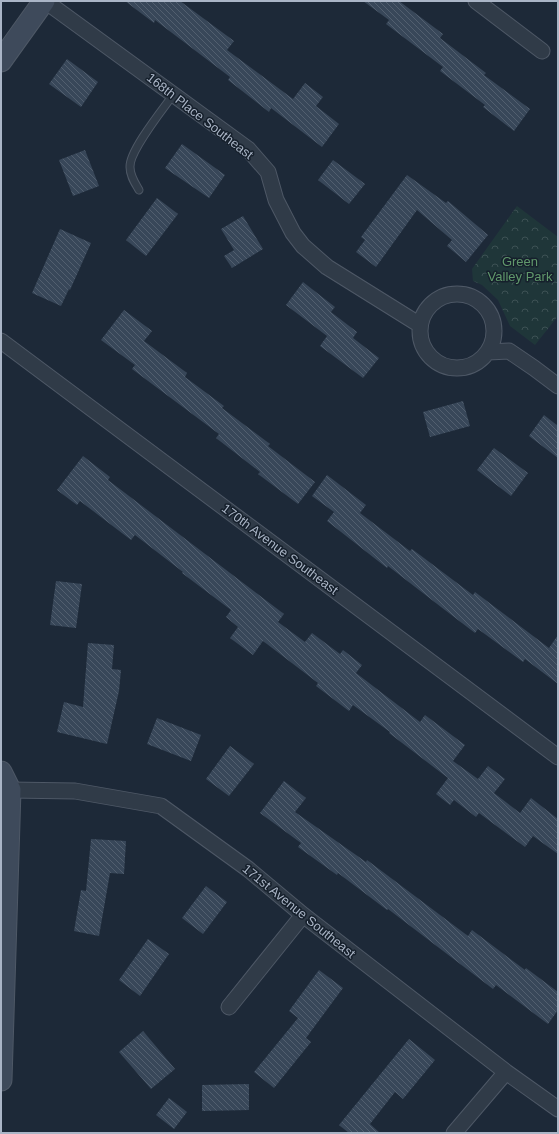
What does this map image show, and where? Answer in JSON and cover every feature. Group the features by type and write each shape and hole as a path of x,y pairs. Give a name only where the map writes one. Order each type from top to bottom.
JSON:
{"street":[{"path":"1,61 45,1"},
{"name":"168th Place Southeast","path":"45,1 248,149 268,172 276,200 292,233 303,246 327,267 420,325"},
{"path":"476,1 542,51"},
{"path":"453,294 465,295 476,299 485,307 491,317 494,329 493,341 488,352 479,361 468,367 455,369 443,366 432,360 424,350 420,338 420,325 424,314 431,304 441,297 453,294"},
{"name":"170th Avenue Southeast","path":"1,340 558,758"},
{"path":"488,352 509,351 558,386"},
{"path":"1,1080 5,781"},
{"name":"171st Avenue Southeast","path":"5,781 161,806 248,869 303,915 506,1072 558,1109"},
{"path":"229,1007 303,915"},
{"path":"454,1133 506,1072"}],"lane":[{"path":"139,190 133,179 130,167 132,157 138,145 173,95"}],"green space":[{"name":"Green Valley Park","path":"517,206 558,237 558,316 535,345 510,326 498,300 482,285 473,281 472,269"}],"building":[{"path":"125,1 180,1 234,41 227,50 293,99 305,83 323,97 316,106 339,124 322,147 271,108 269,112 228,80 230,77 155,20 154,23"},
{"path":"363,1 399,1 443,34 440,38 486,73 484,75 530,109 514,131 483,107 485,105 440,71 443,67 386,24 389,20"},
{"path":"67,59 98,82 81,107 49,84"},
{"path":"182,144 225,175 209,198 165,168"},
{"path":"85,150 99,186 73,196 59,160"},
{"path":"333,160 365,184 349,204 318,180"},
{"path":"407,175 446,203 448,201 488,235 466,262 447,246 452,240 417,210 376,267 356,252 365,240 361,237"},
{"path":"157,198 178,214 146,256 126,240"},
{"path":"243,216 263,249 232,268 224,256 234,250 221,229"},
{"path":"60,229 91,243 70,290 69,289 61,306 32,293"},
{"path":"303,282 335,307 331,312 357,332 353,338 379,358 363,378 320,346 327,336 286,305"},
{"path":"124,310 152,331 144,341 187,373 185,377 224,406 222,408 270,444 268,446 315,482 298,504 258,474 260,472 216,438 219,434 132,369 135,365 101,340"},
{"path":"463,401 470,426 430,437 423,412"},
{"path":"544,415 558,426 558,458 529,436"},
{"path":"494,448 528,473 511,496 477,470"},
{"path":"83,456 110,477 108,480 284,614 278,622 305,642 312,633 340,654 343,650 362,665 356,673 420,722 425,715 465,745 453,761 478,779 488,766 505,779 494,793 520,813 531,798 558,819 558,854 533,836 525,847 479,813 476,817 454,800 450,805 436,794 448,778 389,733 390,732 353,705 349,711 316,686 318,683 263,641 253,655 230,638 238,627 226,617 231,610 135,535 131,540 80,501 77,505 57,490"},
{"path":"327,475 366,505 360,513 410,551 412,549 473,595 475,592 549,648 558,635 558,684 525,659 523,662 478,629 475,633 388,566 387,568 327,521 334,512 312,496"},
{"path":"56,581 82,584 76,628 50,625"},
{"path":"88,643 114,645 112,669 121,670 119,691 107,744 57,732 64,702 83,707"},
{"path":"157,718 201,735 191,761 147,744"},
{"path":"230,746 254,764 229,796 206,779"},
{"path":"284,781 306,798 295,812 366,862 367,860 468,936 472,930 525,970 526,968 558,992 558,1010 548,1024 496,985 493,989 388,909 387,910 338,873 337,875 298,847 301,843 260,813"},
{"path":"91,839 126,841 124,874 110,873 99,936 74,931 81,890 86,891"},
{"path":"206,886 227,902 203,934 182,918"},
{"path":"148,939 169,954 140,996 119,980"},
{"path":"319,970 343,988 306,1038 311,1042 274,1088 254,1072 298,1018 289,1011"},
{"path":"143,1031 175,1069 151,1089 119,1052"},
{"path":"409,1039 435,1060 403,1099 395,1092 370,1124 380,1133 349,1133 339,1125"},
{"path":"249,1084 249,1110 202,1111 202,1085"},
{"path":"169,1098 187,1112 174,1129 156,1115"}]}
